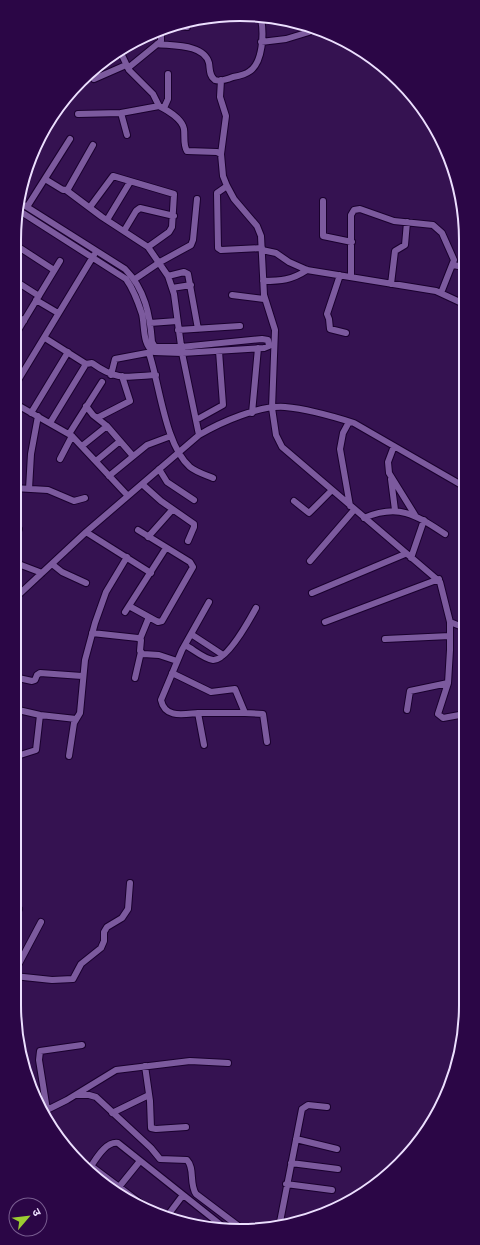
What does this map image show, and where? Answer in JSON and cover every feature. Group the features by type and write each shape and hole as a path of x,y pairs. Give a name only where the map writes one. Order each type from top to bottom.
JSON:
{"street":[{"path":"158,44 194,49 201,52 208,59 212,77 216,80 221,80 244,75 252,70 258,59 262,31 261,22"},
{"path":"261,42 286,39 308,32"},
{"path":"94,79 127,67 158,44 161,40 161,36"},
{"path":"122,56 127,67 153,94 161,107 182,126 185,148 187,151 217,152 222,154"},
{"path":"78,114 121,113 161,107 168,99 168,74"},
{"path":"221,80 220,97 226,116 222,154 223,176 234,200 259,231 262,249 264,299 275,330 272,408 276,436 280,445 405,554 438,579 443,590 450,622 448,683 438,716 446,718 459,715"},
{"path":"121,113 127,135"},
{"path":"27,207 70,139"},
{"path":"66,190 93,145"},
{"path":"90,207 111,178 115,176 130,182 174,194 174,216 172,227 169,232 148,247"},
{"path":"45,179 66,190 107,220 148,247 160,262 168,276 172,288 181,350 199,435"},
{"path":"107,220 130,182"},
{"path":"227,186 217,193 218,248 221,250 262,249 276,252 290,263 307,270 441,293 459,302"},
{"path":"135,279 160,262 177,254 193,243 197,199"},
{"path":"323,201 323,236 352,242"},
{"path":"24,205 125,269 135,279 140,288 150,323 152,342 154,346 153,351 156,375 170,436 178,454 190,467 213,478"},
{"path":"124,231 136,211 140,208 174,216"},
{"path":"351,277 351,213 354,210 368,211 389,219 433,225 440,230 452,252 453,265 441,293"},
{"path":"23,213 121,275 130,284 142,315 147,344 153,351"},
{"path":"391,284 395,251 405,245 407,222"},
{"path":"21,249 54,270"},
{"path":"21,376 96,252"},
{"path":"21,325 60,261"},
{"path":"453,265 459,266"},
{"path":"263,281 287,280 296,277 307,270"},
{"path":"168,276 187,273 191,285 198,329"},
{"path":"340,275 327,315 330,329 346,333"},
{"path":"21,285 58,313"},
{"path":"172,288 191,285"},
{"path":"232,296 264,299"},
{"path":"150,323 177,321"},
{"path":"178,330 240,326"},
{"path":"45,338 86,364 92,363 111,375 156,375"},
{"path":"111,375 115,359 153,351 219,351 269,346 268,340 262,339 181,350"},
{"path":"252,413 258,348"},
{"path":"196,420 223,405 219,351"},
{"path":"31,413 68,352"},
{"path":"50,423 86,364"},
{"path":"97,418 130,401 122,376"},
{"path":"60,459 70,435 86,406 102,382"},
{"path":"86,406 107,426 133,456"},
{"path":"21,407 70,435 128,496"},
{"path":"21,592 86,532 199,435 220,423 272,408 285,407 338,418 349,422 459,484"},
{"path":"29,489 31,454 38,416"},
{"path":"310,561 352,508 340,449 343,433 349,422"},
{"path":"82,446 107,426"},
{"path":"109,476 147,445 170,436"},
{"path":"96,462 120,441"},
{"path":"394,446 388,466 391,477 395,510"},
{"path":"159,469 167,482 194,500"},
{"path":"391,477 415,515"},
{"path":"142,484 172,510 194,525 188,541"},
{"path":"21,488 48,490 74,500 85,498"},
{"path":"294,501 309,513 332,490"},
{"path":"148,537 172,510"},
{"path":"364,518 382,512 395,510 415,515 445,534"},
{"path":"411,558 424,520"},
{"path":"129,606 158,622 162,621 192,569 190,562 138,530"},
{"path":"86,532 152,573"},
{"path":"125,612 152,573 166,548"},
{"path":"312,593 405,554"},
{"path":"69,756 76,719 80,712 82,676 92,633 106,592 127,557"},
{"path":"52,564 62,572 86,583"},
{"path":"21,565 42,573"},
{"path":"325,622 438,579"},
{"path":"209,602 177,661 161,700 165,708 174,715 198,713 263,714 267,742"},
{"path":"185,645 212,660 215,660 223,655 237,639 256,608"},
{"path":"135,678 141,652 140,639 149,617"},
{"path":"450,622 459,626"},
{"path":"92,633 140,639"},
{"path":"191,634 223,655"},
{"path":"385,639 450,636"},
{"path":"141,652 177,661"},
{"path":"21,679 32,681 35,680 37,675 40,673 82,676"},
{"path":"172,673 211,692 235,689 245,713"},
{"path":"407,710 410,691 448,683"},
{"path":"21,711 76,719"},
{"path":"198,713 204,745"},
{"path":"21,755 36,750 40,715"},
{"path":"21,976 52,980 73,980 81,964 101,948 104,941 104,932 107,926 119,920 124,915 129,905 130,883"},
{"path":"21,961 41,922"},
{"path":"45,1104 39,1060 40,1051 82,1045"},
{"path":"48,1109 76,1095 116,1070 190,1061 228,1063"},
{"path":"146,1066 150,1095 151,1128 156,1129 186,1126"},
{"path":"76,1095 92,1096 151,1148 160,1159 187,1160 190,1164 192,1187 196,1194 236,1224"},
{"path":"112,1113 150,1095"},
{"path":"280,1220 286,1184 303,1106 308,1105 327,1107"},
{"path":"296,1140 337,1149"},
{"path":"92,1166 106,1147 114,1142 118,1143 220,1223"},
{"path":"119,1187 140,1161"},
{"path":"291,1163 338,1169"},
{"path":"109,1180 123,1190"},
{"path":"286,1184 332,1190"},
{"path":"170,1212 183,1195"}]}
